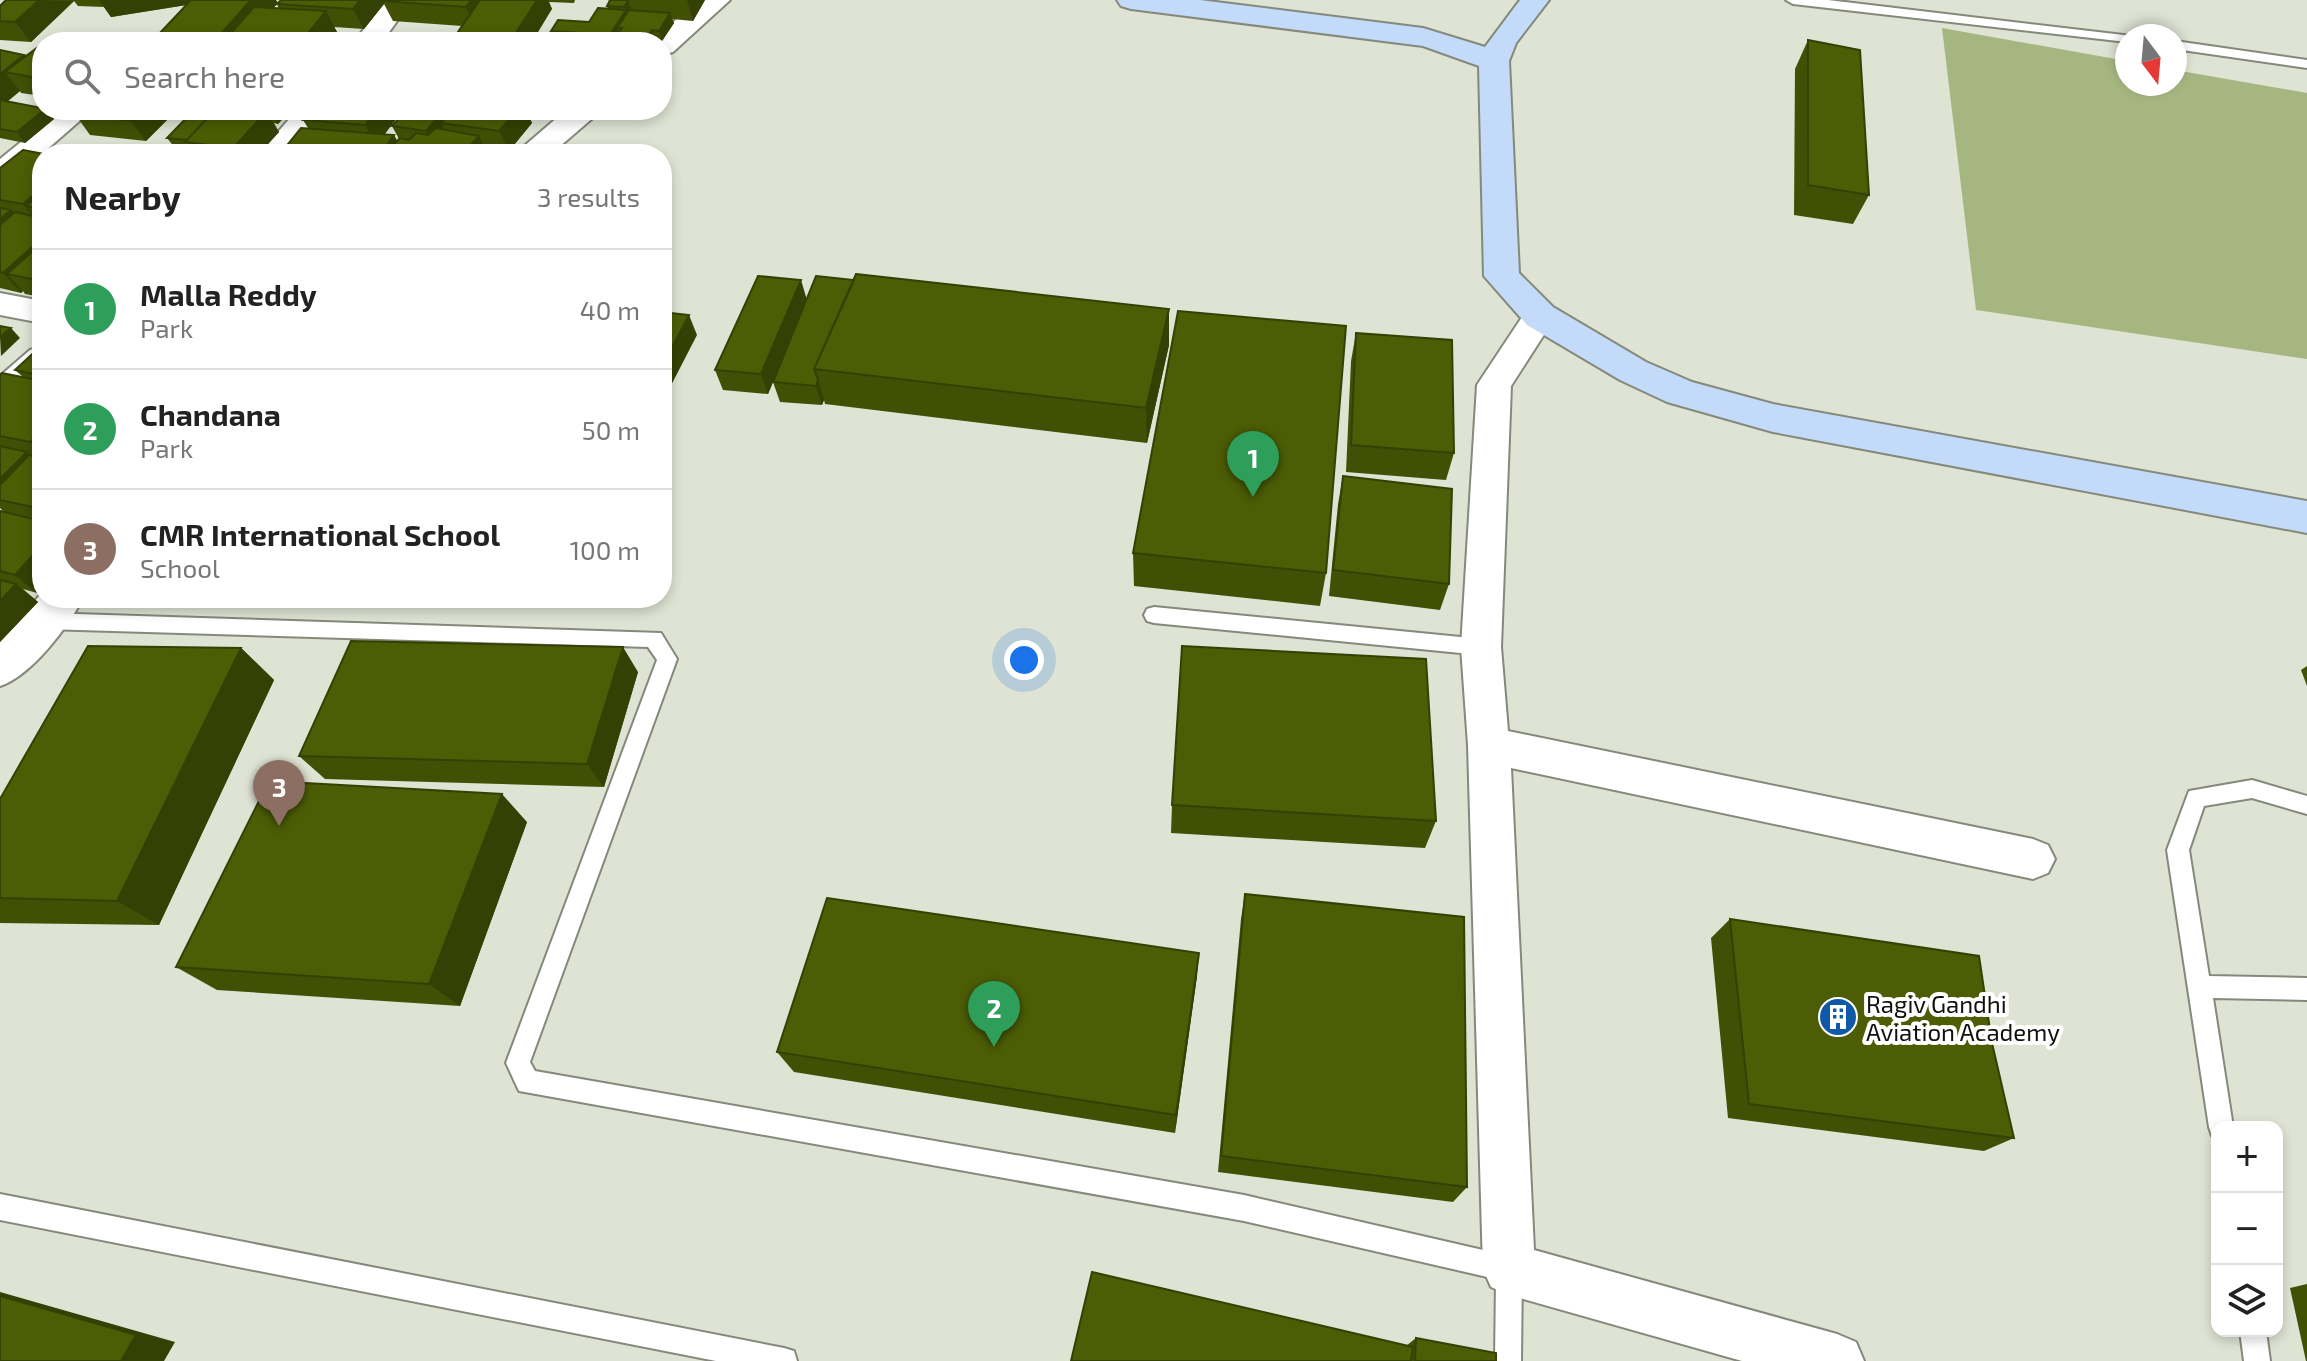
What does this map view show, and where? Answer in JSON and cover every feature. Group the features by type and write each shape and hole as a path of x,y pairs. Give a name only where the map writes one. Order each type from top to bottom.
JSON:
{"main road":[{"path":"1131,0 1423,37 1498,51"},
{"path":"1204,0 1498,51"},
{"path":"1535,0 1498,51 1502,276 1540,316 1633,371 1680,392 1773,418 2307,517"}],"street":[{"path":"375,32 399,0"},
{"path":"672,37 716,0"},
{"path":"45,144 68,120"},
{"path":"283,144 304,120"},
{"path":"544,144 574,120"},
{"path":"0,174 32,156"},
{"path":"0,304 32,310"},
{"path":"1540,316 1494,385 1481,647 1489,745 1509,1269 1837,1361"},
{"path":"0,395 32,367"},
{"path":"0,668 54,610"},
{"path":"1489,745 2033,859"}],"lane":[{"path":"1793,0 2115,37"},
{"path":"2187,47 2307,64"},
{"path":"54,610 654,639 667,659 518,1063 528,1082 1244,1208 1509,1269 1508,1361"},
{"path":"1154,615 1481,647"},
{"path":"2220,1121 2178,850 2196,798 2252,789 2307,805"},
{"path":"2199,987 2307,989"},
{"path":"0,1207 784,1361"},
{"path":"2254,1337 2257,1361"}],"green space":[{"path":"1942,28 2115,59 2115,96 2187,96 2187,72 2307,93 2307,359 1976,310"}],"building":[{"path":"6,0 39,0 15,22 0,21 0,6"},
{"path":"191,0 251,0 222,32 161,32"},
{"path":"281,0 360,0 353,9 277,4"},
{"path":"383,0 471,0 466,7"},
{"path":"480,0 537,0 516,32 458,32"},
{"path":"610,0 628,1 624,7 607,6"},
{"path":"254,7 326,11 309,32 232,32"},
{"path":"598,8 626,10 612,32 551,31 558,20 589,22"},
{"path":"629,10 670,13 659,31 620,32 622,28 617,28"},
{"path":"1808,40 1860,50 1869,195 1808,185"},
{"path":"0,50 24,55 0,74"},
{"path":"32,52 32,77 5,72"},
{"path":"0,100 32,106 32,120 17,132 0,129"},
{"path":"184,120 206,120 187,140 167,138"},
{"path":"206,120 259,120 237,144 185,142"},
{"path":"303,120 369,120 365,125"},
{"path":"397,120 435,120 426,131 392,126"},
{"path":"444,120 508,120 499,131 441,123"},
{"path":"301,128 394,135 387,144 288,144"},
{"path":"436,128 479,136 471,144 394,144 400,138 409,140 416,133 428,135"},
{"path":"23,150 32,152 32,196 23,204 0,200 0,168"},
{"path":"0,208 11,210 0,219"},
{"path":"15,212 32,216 32,247 3,273 0,272 0,225"},
{"path":"32,252 32,279 7,274"},
{"path":"856,274 1169,309 1146,408 814,369"},
{"path":"758,276 801,280 761,374 715,370"},
{"path":"816,276 854,280 814,369 818,380 816,386 773,382"},
{"path":"1178,311 1346,326 1326,573 1133,553"},
{"path":"672,313 689,315 672,348"},
{"path":"0,326 11,328 0,337"},
{"path":"1356,333 1452,340 1454,453 1351,445"},
{"path":"32,354 32,374 15,370"},
{"path":"0,375 32,379 30,442 0,436"},
{"path":"0,446 27,452 0,479"},
{"path":"29,455 32,456 32,507 0,500 0,485"},
{"path":"1343,476 1452,489 1449,584 1333,570"},
{"path":"0,511 32,519 32,556 15,575 0,571"},
{"path":"0,580 16,584 0,601"},
{"path":"351,641 623,647 587,764 299,756"},
{"path":"88,646 241,648 117,901 0,898 0,799"},
{"path":"1182,646 1426,659 1436,821 1172,805"},
{"path":"269,781 502,794 429,984 176,967"},
{"path":"1245,894 1464,917 1467,1187 1221,1156"},
{"path":"827,898 1199,953 1176,1115 777,1052"},
{"name":"Ragiv Gandhi Aviation Academy","path":"1730,919 1979,956 1992,1043 2014,1138 1749,1104"},
{"path":"1092,1272 1413,1347 1411,1361 1071,1361"},
{"path":"0,1296 136,1335 121,1361 0,1361"},
{"path":"1416,1338 1496,1353 1496,1361 1415,1361"}],"place":[{"name":"Malla Reddy","path":"1253,497"},
{"name":"CMR International School","path":"279,826"},
{"name":"Ragiv Gandhi Aviation Academy","path":"1838,1017"},
{"name":"Chandana","path":"994,1047"}]}
